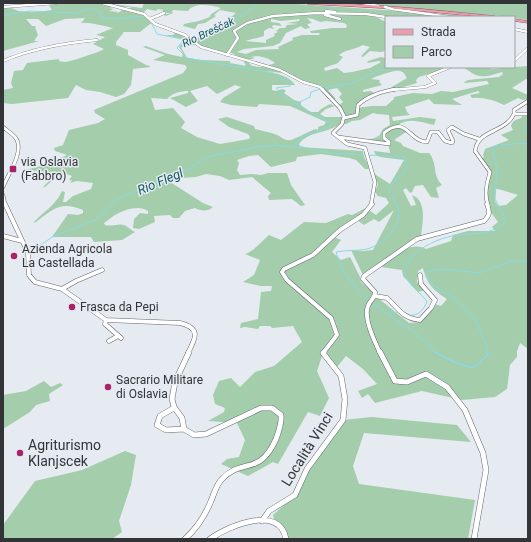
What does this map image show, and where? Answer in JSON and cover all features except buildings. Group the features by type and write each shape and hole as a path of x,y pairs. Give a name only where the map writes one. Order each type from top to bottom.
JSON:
{"main road":[{"path":"308,3 397,8 484,16"},
{"path":"515,20 528,22"}],"street":[{"path":"3,7 56,3"},
{"path":"102,3 144,14 155,24 185,35 201,47 280,70 303,82 320,87 340,108 344,118 342,124 333,133 337,137 389,144 389,142 384,138 384,133 388,128 396,126 407,128 417,140 422,142 427,142 431,132 434,131 438,132 443,141 452,143 453,141 448,130 452,127 464,134 479,139"},
{"path":"363,3 392,9 443,16"},
{"path":"326,11 349,14"},
{"path":"150,19 164,13"},
{"path":"227,54 230,52 230,47 238,38 234,31 247,23 258,19 275,16 322,14 366,14 385,17"},
{"path":"322,14 340,19"},
{"path":"267,15 284,19"},
{"path":"515,29 528,32"},
{"path":"3,60 58,44 97,40"},
{"path":"515,60 520,58 524,51 528,48"},
{"path":"344,118 357,115 358,105 366,97 398,89 432,86 435,82 428,76 448,68"},
{"path":"474,539 486,470 483,453 465,410 447,387 426,374 403,384 396,381 378,349 369,325 366,309 375,296 375,292 363,279 364,276 417,239 484,221 489,216 490,211 486,200 486,188 490,172 475,151 476,144 479,139 509,122 514,114 514,110 528,102"},
{"path":"514,114 528,114"},
{"path":"3,127 16,138 18,147 15,161 3,187"},
{"name":"Località Vinci","path":"262,521 269,511 295,495 307,469 342,420 345,399 341,376 323,353 337,335 331,318 287,280 282,272 284,268 313,255 340,230 363,215 372,204 374,177 371,172 371,165 365,148 347,144 337,137"},
{"path":"4,172 10,170"},
{"path":"3,195 4,203 28,253 29,275 33,280 41,284 62,289 106,320 180,323 189,325 194,330 194,340 180,368 172,402 174,408 181,417 184,429"},
{"path":"3,236 22,242"},
{"path":"62,289 102,270"},
{"path":"375,296 384,297 390,300 394,308 402,315 414,320 420,320 428,312 435,300 421,284 420,275"},
{"path":"106,320 105,324 120,337 109,341"},
{"path":"174,408 160,415 157,420 157,425 161,429 184,429 194,434 208,433 254,410 265,407 277,410 282,417 269,454 259,463 234,470 223,479 217,487 203,519 196,529 185,539"},
{"path":"210,539 233,526 262,521 275,523 280,526 285,530 286,539"}],"green space":[{"path":"99,3 113,7 109,8 114,9 109,11 118,12 117,14 123,9 128,10 131,7 120,7 104,3 142,8 144,3 282,3 471,16 376,17 385,22 385,51 370,51 363,57 361,56 370,47 363,45 342,53 339,55 343,57 338,63 324,68 325,71 337,68 344,73 352,72 370,68 381,62 367,63 368,61 381,57 385,58 385,68 447,68 419,77 416,80 417,83 390,91 390,88 407,78 402,72 394,71 373,78 371,79 380,80 379,82 382,85 363,90 363,92 370,91 377,94 363,100 357,108 386,106 394,99 394,97 413,93 432,94 441,91 453,92 489,84 487,81 463,83 468,80 499,77 503,74 502,72 481,76 473,74 464,68 491,69 528,66 528,79 512,88 528,95 528,99 523,100 518,98 504,105 488,99 472,98 470,95 480,93 478,91 452,99 462,105 434,104 429,99 405,107 410,115 392,117 393,121 420,117 436,119 434,125 416,121 407,121 398,125 409,130 394,140 401,143 403,146 420,153 429,153 432,157 437,177 442,185 436,188 439,198 431,197 423,185 415,186 410,193 406,188 403,190 411,206 416,205 412,195 417,198 422,207 423,220 421,237 363,275 351,250 373,250 394,210 379,222 374,219 364,225 357,220 344,226 334,237 341,240 332,252 341,260 350,257 361,282 372,292 374,297 378,298 409,323 421,322 434,304 441,306 447,299 431,286 426,278 423,268 418,271 417,282 425,290 418,292 403,276 402,270 381,267 408,248 420,247 426,249 451,241 453,235 468,231 495,231 492,227 498,222 490,211 486,200 490,172 481,159 484,157 483,155 485,149 509,140 501,135 513,130 511,126 514,121 521,118 523,115 528,116 528,349 520,343 517,351 517,357 510,365 507,389 495,397 462,400 422,391 375,403 368,394 362,398 358,391 377,384 363,369 346,356 337,367 341,376 323,353 317,371 329,398 320,416 308,412 278,464 273,462 248,476 221,464 227,459 239,457 245,440 237,423 208,421 224,412 225,408 215,404 213,395 219,381 231,378 240,387 255,372 274,366 302,342 293,326 272,328 270,326 260,326 258,329 245,327 240,328 241,323 258,319 261,292 271,291 272,286 261,286 243,282 254,275 260,260 245,254 255,248 269,235 281,240 304,222 326,223 348,214 352,215 366,208 376,215 389,203 386,198 378,196 375,192 378,184 373,173 390,184 404,160 380,157 375,154 374,151 390,153 389,147 386,144 367,141 379,136 383,129 390,125 389,115 373,113 360,120 342,124 344,118 338,106 343,102 339,97 342,94 337,88 328,90 336,99 332,100 322,89 267,66 275,63 267,58 257,56 251,57 255,58 252,59 245,59 230,52 227,55 201,47 193,41 226,23 226,21 236,13 220,10 214,15 216,16 205,23 198,24 195,29 183,26 184,24 208,18 221,8 206,5 197,5 190,8 188,11 173,10 173,13 171,14 163,12 163,10 158,9 156,11 147,9 143,13 153,23 140,32 124,32 116,42 116,45 128,50 128,55 150,67 133,69 131,85 124,94 116,97 100,92 86,90 76,85 68,98 12,104 3,103 3,90 13,88 11,83 14,71 23,70 27,63 59,59 59,61 68,62 104,49 93,44 105,37 96,35 113,28 81,23 85,18 65,19 46,26 38,19 26,19 32,26 36,26 38,35 34,41 39,41 3,51 3,8 13,7 14,8 11,9 27,12 52,10 48,4","holes":["307,18 320,22 326,21 344,23 347,25 346,28 310,31 311,33 320,33 319,35 302,35 292,38 293,40 278,47 279,49 256,50 246,54 237,52 244,49 273,46 280,43 286,33 301,26 305,29 310,28 307,24 312,23","271,19 280,21 300,19 299,21 287,23 299,24 287,25 285,28 280,28 276,31 278,32 274,34 275,36 266,40 266,43 245,41 264,36 264,31 269,28 275,29 272,27 273,25 282,26 279,23 271,22","495,189 498,189 518,195 506,205 498,206 495,201"]},
{"path":"322,3 528,3 528,20 515,18 515,16 364,4 366,5"},
{"path":"176,32 186,36 195,45 181,47 187,58 230,61 230,63 246,66 243,60 247,61 252,66 265,66 280,71 282,73 266,71 286,77 295,85 272,85 272,90 276,91 283,89 286,91 284,93 294,100 301,102 301,105 310,112 318,112 330,104 335,106 326,109 320,114 325,117 342,117 340,122 330,129 303,139 299,144 300,147 363,151 369,169 365,169 356,160 321,154 297,157 296,161 271,167 258,155 249,156 237,160 239,163 237,170 240,175 287,173 291,185 305,205 301,206 292,199 269,200 268,196 271,193 252,177 229,180 220,176 206,174 196,177 181,178 170,182 203,203 213,207 209,210 199,210 195,208 185,211 179,218 173,218 170,215 154,216 155,222 139,229 133,228 134,219 140,213 148,214 148,211 141,208 133,208 114,216 104,223 105,225 124,225 135,232 122,240 94,242 91,237 52,237 68,214 78,215 83,213 83,210 69,206 58,207 33,223 53,204 62,191 65,192 63,202 66,202 73,196 91,189 93,183 77,181 70,183 72,180 69,180 72,176 64,174 43,187 54,176 51,172 25,170 45,165 67,155 55,151 54,148 63,145 69,130 98,123 105,119 95,113 94,110 183,73 187,68 185,65 153,60 165,55 143,47 146,46 168,54 182,57 183,53 179,47 182,44 183,39 165,35 173,35","holes":["235,85 241,87 223,98 220,102 231,105 257,107 259,104 290,106 326,122 324,125 318,127 318,130 316,129 295,139 288,140 274,134 255,129 254,126 227,117 218,119 229,127 248,134 250,137 249,139 220,144 197,137 181,128 185,122 173,108 155,110 151,98 167,99 171,95 182,91 188,91 188,93 170,98 186,107 198,101 190,91 207,86 217,94"]},
{"path":"44,381 51,387 60,383 63,385 49,394 50,401 36,405 30,412 3,429 3,395 26,391"},
{"path":"372,417 457,425 471,442 364,433 353,466 359,484 475,500 468,539 286,539 275,523 273,515 295,495 302,479 343,420"},
{"path":"125,451 136,455 131,485 119,521 122,532 112,539 3,539 3,525 35,481 82,470"}],"waterway":[{"name":"Rio Breščak","path":"179,46 225,26 258,3"},
{"path":"3,15 30,11 76,13 90,8 101,12 100,14 102,18 113,19 145,16"},
{"path":"150,20 157,34 182,39 182,42 177,48 187,58 273,73 292,84 290,86 276,88 289,100 296,104"},
{"path":"322,88 352,83 377,71 393,68"},
{"path":"296,104 310,97 311,92 320,89"},
{"path":"296,104 332,124 329,127 304,136 295,143 317,151 331,153 404,157 407,163 405,172 396,178 389,191 398,208 398,221 395,227 385,239 373,247 336,252 341,266 349,279 370,301"},
{"path":"528,124 525,128 528,133"},
{"path":"408,315 415,315 420,312 427,302 411,285 406,277 405,269 409,260 425,246 441,239 452,236 481,233 495,229 501,225 506,220 495,199 497,169 492,150 495,146 499,145 528,143"},
{"name":"Rio Flegl","path":"31,252 52,237 95,220 119,198 189,169 207,157 257,147 276,145 301,148"},
{"path":"488,353 486,344 475,319 457,300 432,284 426,272 443,269 479,273 513,261 528,261"},
{"path":"372,303 413,331 437,353"},
{"path":"391,314 397,312"},
{"path":"435,352 454,362 473,368 488,355 487,352"}],"place":[{"name":"via Oslavia (Fabbro)","path":"13,169"},
{"name":"Azienda Agricola La Castellada","path":"14,256"},
{"name":"Frasca da Pepi","path":"72,307"},
{"name":"Sacrario Militare di Oslavia","path":"108,387"},
{"name":"Agriturismo Klanjscek","path":"20,453"}]}
